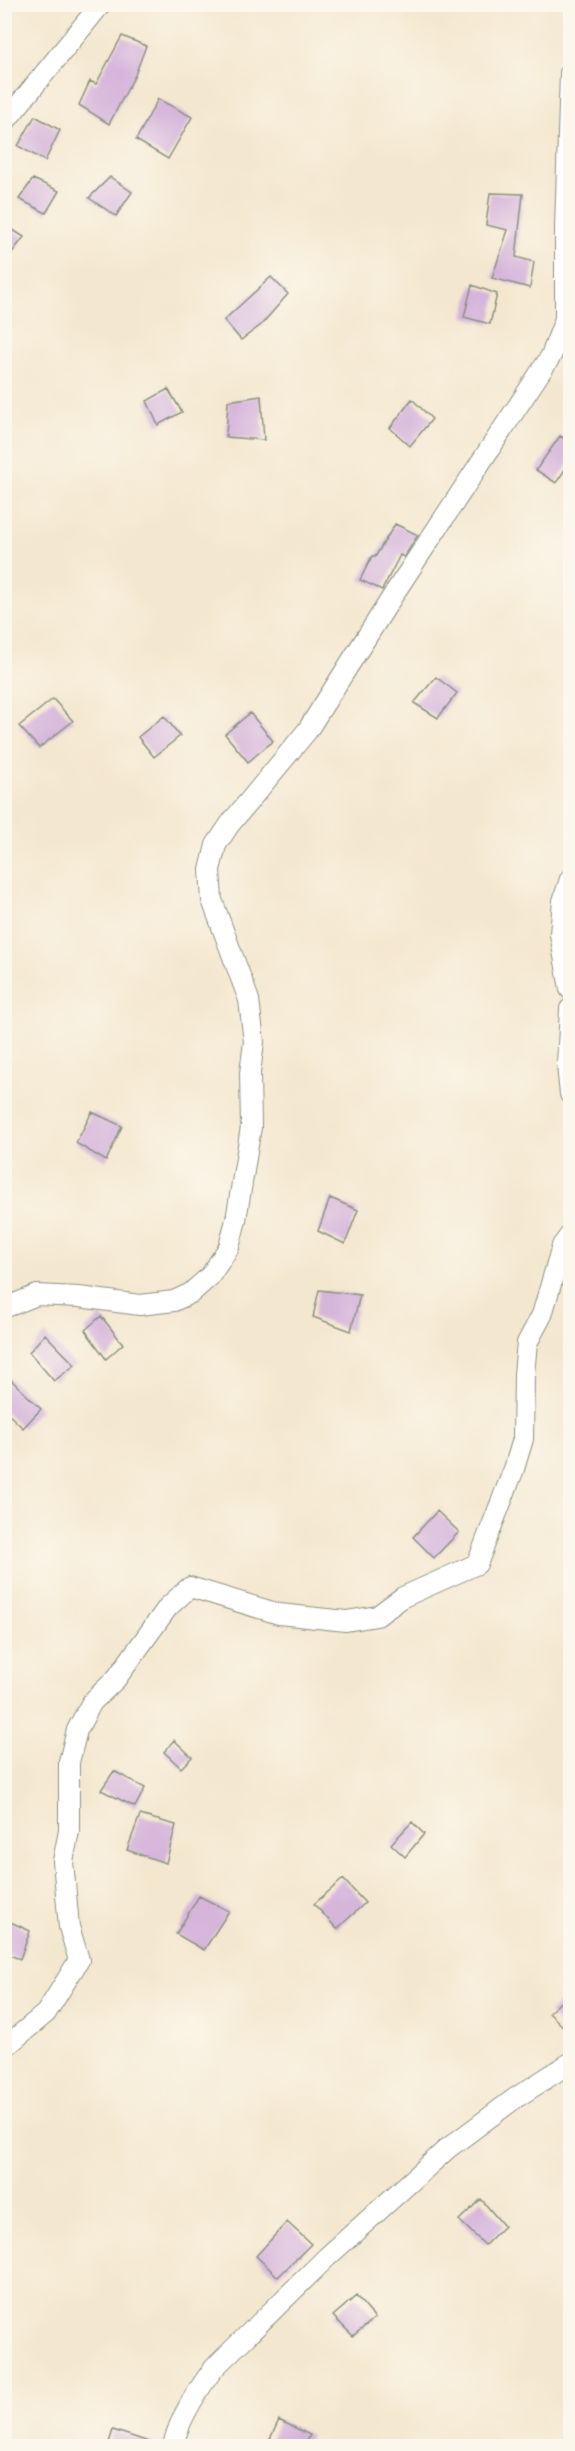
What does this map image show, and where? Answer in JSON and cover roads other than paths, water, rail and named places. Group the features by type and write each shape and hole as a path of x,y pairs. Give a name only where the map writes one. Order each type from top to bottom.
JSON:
{"street":[{"path":"4,123 101,4"},
{"path":"4,1308 37,1295 79,1297 140,1305 174,1302 191,1293 210,1276 229,1247 252,1127 250,1073 254,1042 249,1000 212,900 210,870 216,845 230,824 307,731 399,586 552,356 565,319 565,228 570,73"},
{"path":"570,879 563,901 560,934 570,989"},
{"path":"570,1009 567,1065 570,1094"},
{"path":"4,2048 46,2013 79,1960 69,1927 63,1861 69,1831 69,1762 77,1730 92,1702 116,1679 168,1607 190,1587 279,1614 346,1621 376,1616 404,1598 477,1564 514,1469 523,1439 527,1343 542,1315 562,1246 570,1235"},
{"path":"173,2446 176,2434 200,2388 214,2368 327,2257 447,2150 514,2099 570,2063"}]}
